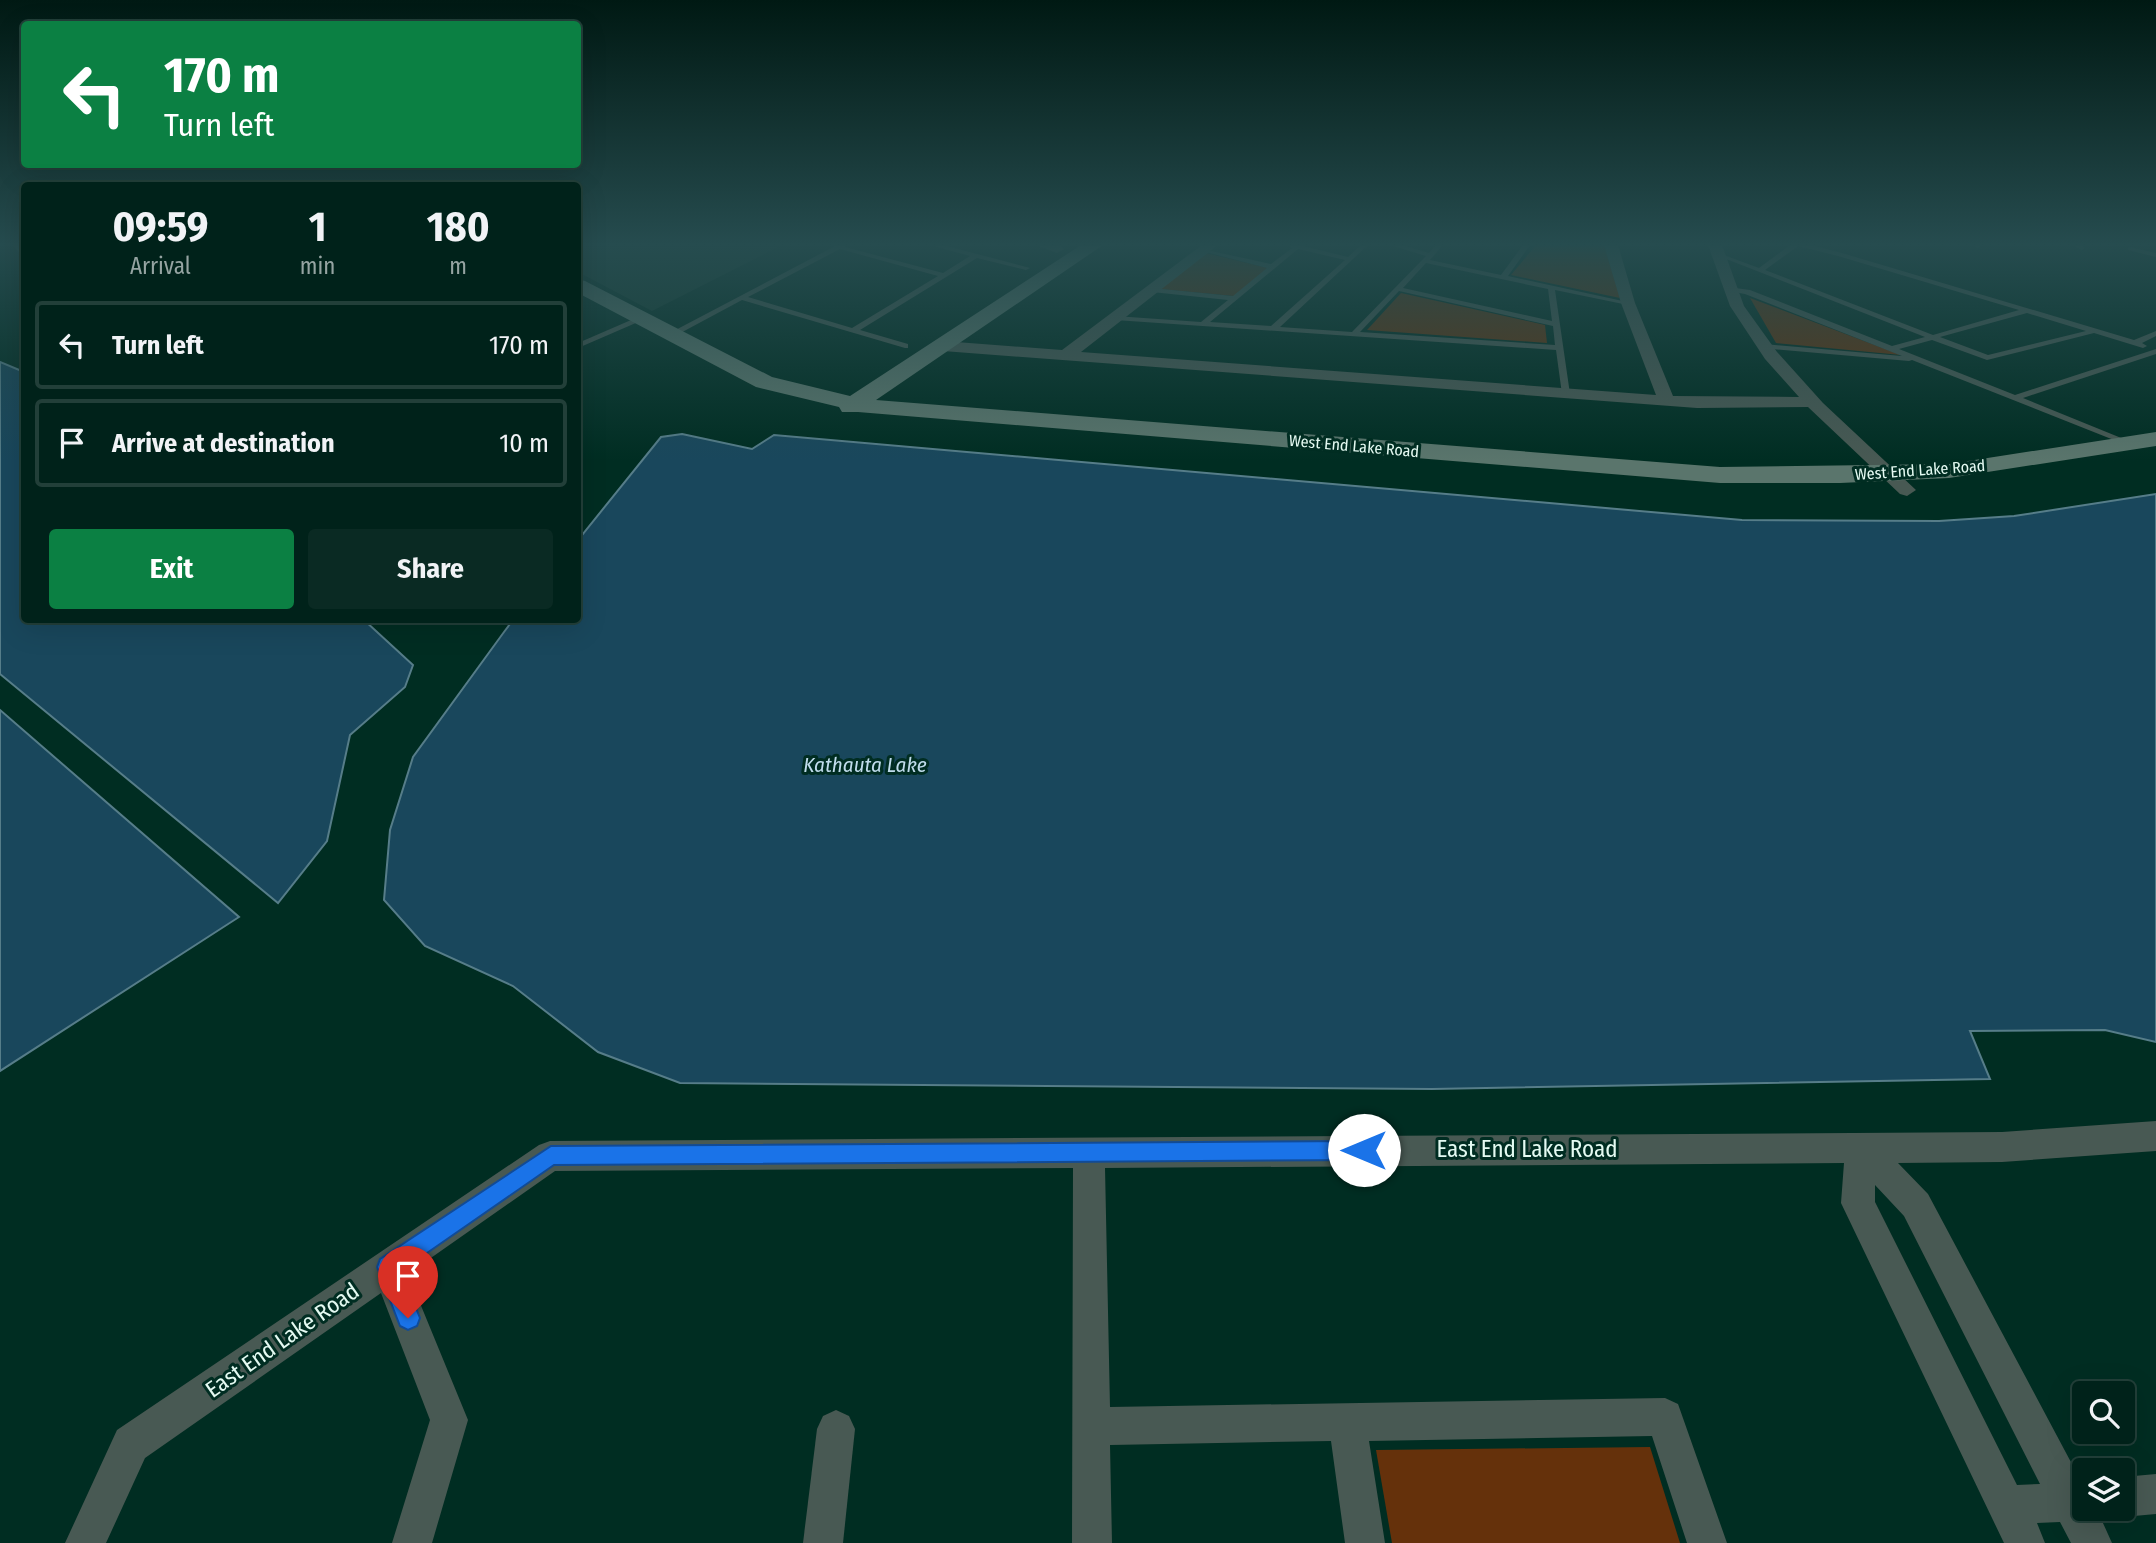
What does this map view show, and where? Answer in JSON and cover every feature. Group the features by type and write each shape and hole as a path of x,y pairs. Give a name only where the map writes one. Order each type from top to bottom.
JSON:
{"street":[{"name":"West End Lake Road","path":"596,317 740,394 823,407 1722,492 1832,493 1949,471 2145,442"},
{"name":"West End Lake Road","path":"637,317 764,382 823,407 852,394 1720,475 1898,482 1949,489 2156,460"},
{"path":"882,361 950,317"},
{"path":"852,394 943,346 986,317"},
{"path":"1634,317 1667,401"},
{"path":"1745,317 1764,346 1815,402 1898,482"},
{"path":"1066,355 1115,318"},
{"path":"943,346 1667,401 1815,402"},
{"name":"East End Lake Road","path":"85,1543 131,1444 551,1156 2001,1146 2156,1136"},
{"path":"1861,1147 1916,1205 2072,1491"},
{"path":"1861,1147 1858,1203 2025,1543"},
{"path":"1089,1152 1092,1543"},
{"path":"388,1267 449,1420 412,1543"},
{"path":"1091,1426 1665,1417 1707,1543"},
{"path":"1348,1422 1365,1543"},
{"path":"822,1543 836,1429"},
{"path":"2135,1496 2156,1494"},
{"path":"2007,1506 2072,1500"},
{"path":"2084,1521 2092,1543"}],"lane":[{"path":"670,335 705,317"},
{"path":"806,317 905,346"},
{"path":"853,331 875,317"},
{"path":"1204,323 1212,317"},
{"path":"1274,328 1286,317"},
{"path":"1355,333 1371,317"},
{"path":"1524,317 1556,324"},
{"path":"1555,317 1566,394"},
{"path":"1810,317 2017,397 2145,442"},
{"path":"1881,317 1987,358 2093,331"},
{"path":"1891,349 2005,317"},
{"path":"2017,397 2156,351 2045,317"},
{"path":"1115,318 1559,348"},
{"path":"581,344 641,319"},
{"path":"2135,343 2156,333"},
{"path":"1764,346 1923,361"}],"shaded area":[{"path":"1379,317 1509,317 1545,325 1547,343 1367,330"},
{"path":"1761,317 1800,317 1901,355 1776,343"},
{"path":"1650,1447 1680,1543 1392,1543 1376,1450"}],"water":[{"path":"0,362 21,371 21,623 367,623 413,665 405,687 350,735 327,841 278,903 0,674"},
{"name":"Kathauta Lake","path":"682,434 752,449 774,435 1742,520 1939,521 2014,516 2156,494 2156,1042 2105,1030 1970,1031 1990,1079 1432,1089 680,1083 598,1052 513,986 425,946 384,900 390,830 413,757 511,623 581,623 581,536 661,437"},
{"path":"0,710 239,917 0,1071"}],"route":[{"path":"408,1318 388,1267 551,1156 1364,1150"}]}
